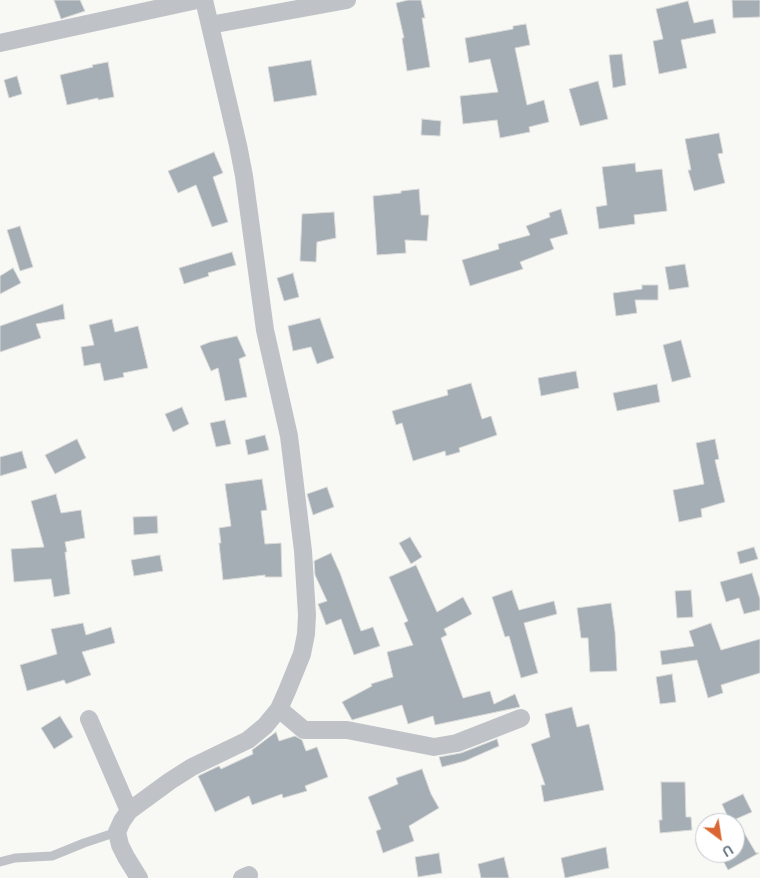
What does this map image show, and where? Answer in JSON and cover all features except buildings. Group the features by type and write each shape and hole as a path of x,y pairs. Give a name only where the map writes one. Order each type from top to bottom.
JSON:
{"street":[{"path":"0,43 197,0"},
{"path":"139,878 126,857 117,832 129,811 185,772 256,734 278,709 302,654 306,634 304,550 292,455 265,330 244,176 204,0"},
{"path":"210,25 347,0"},
{"path":"278,709 304,730 347,730 434,747 457,743 521,718"},
{"path":"89,719 129,811"}],"lane":[{"path":"0,862 15,858 52,856 117,832"}]}
